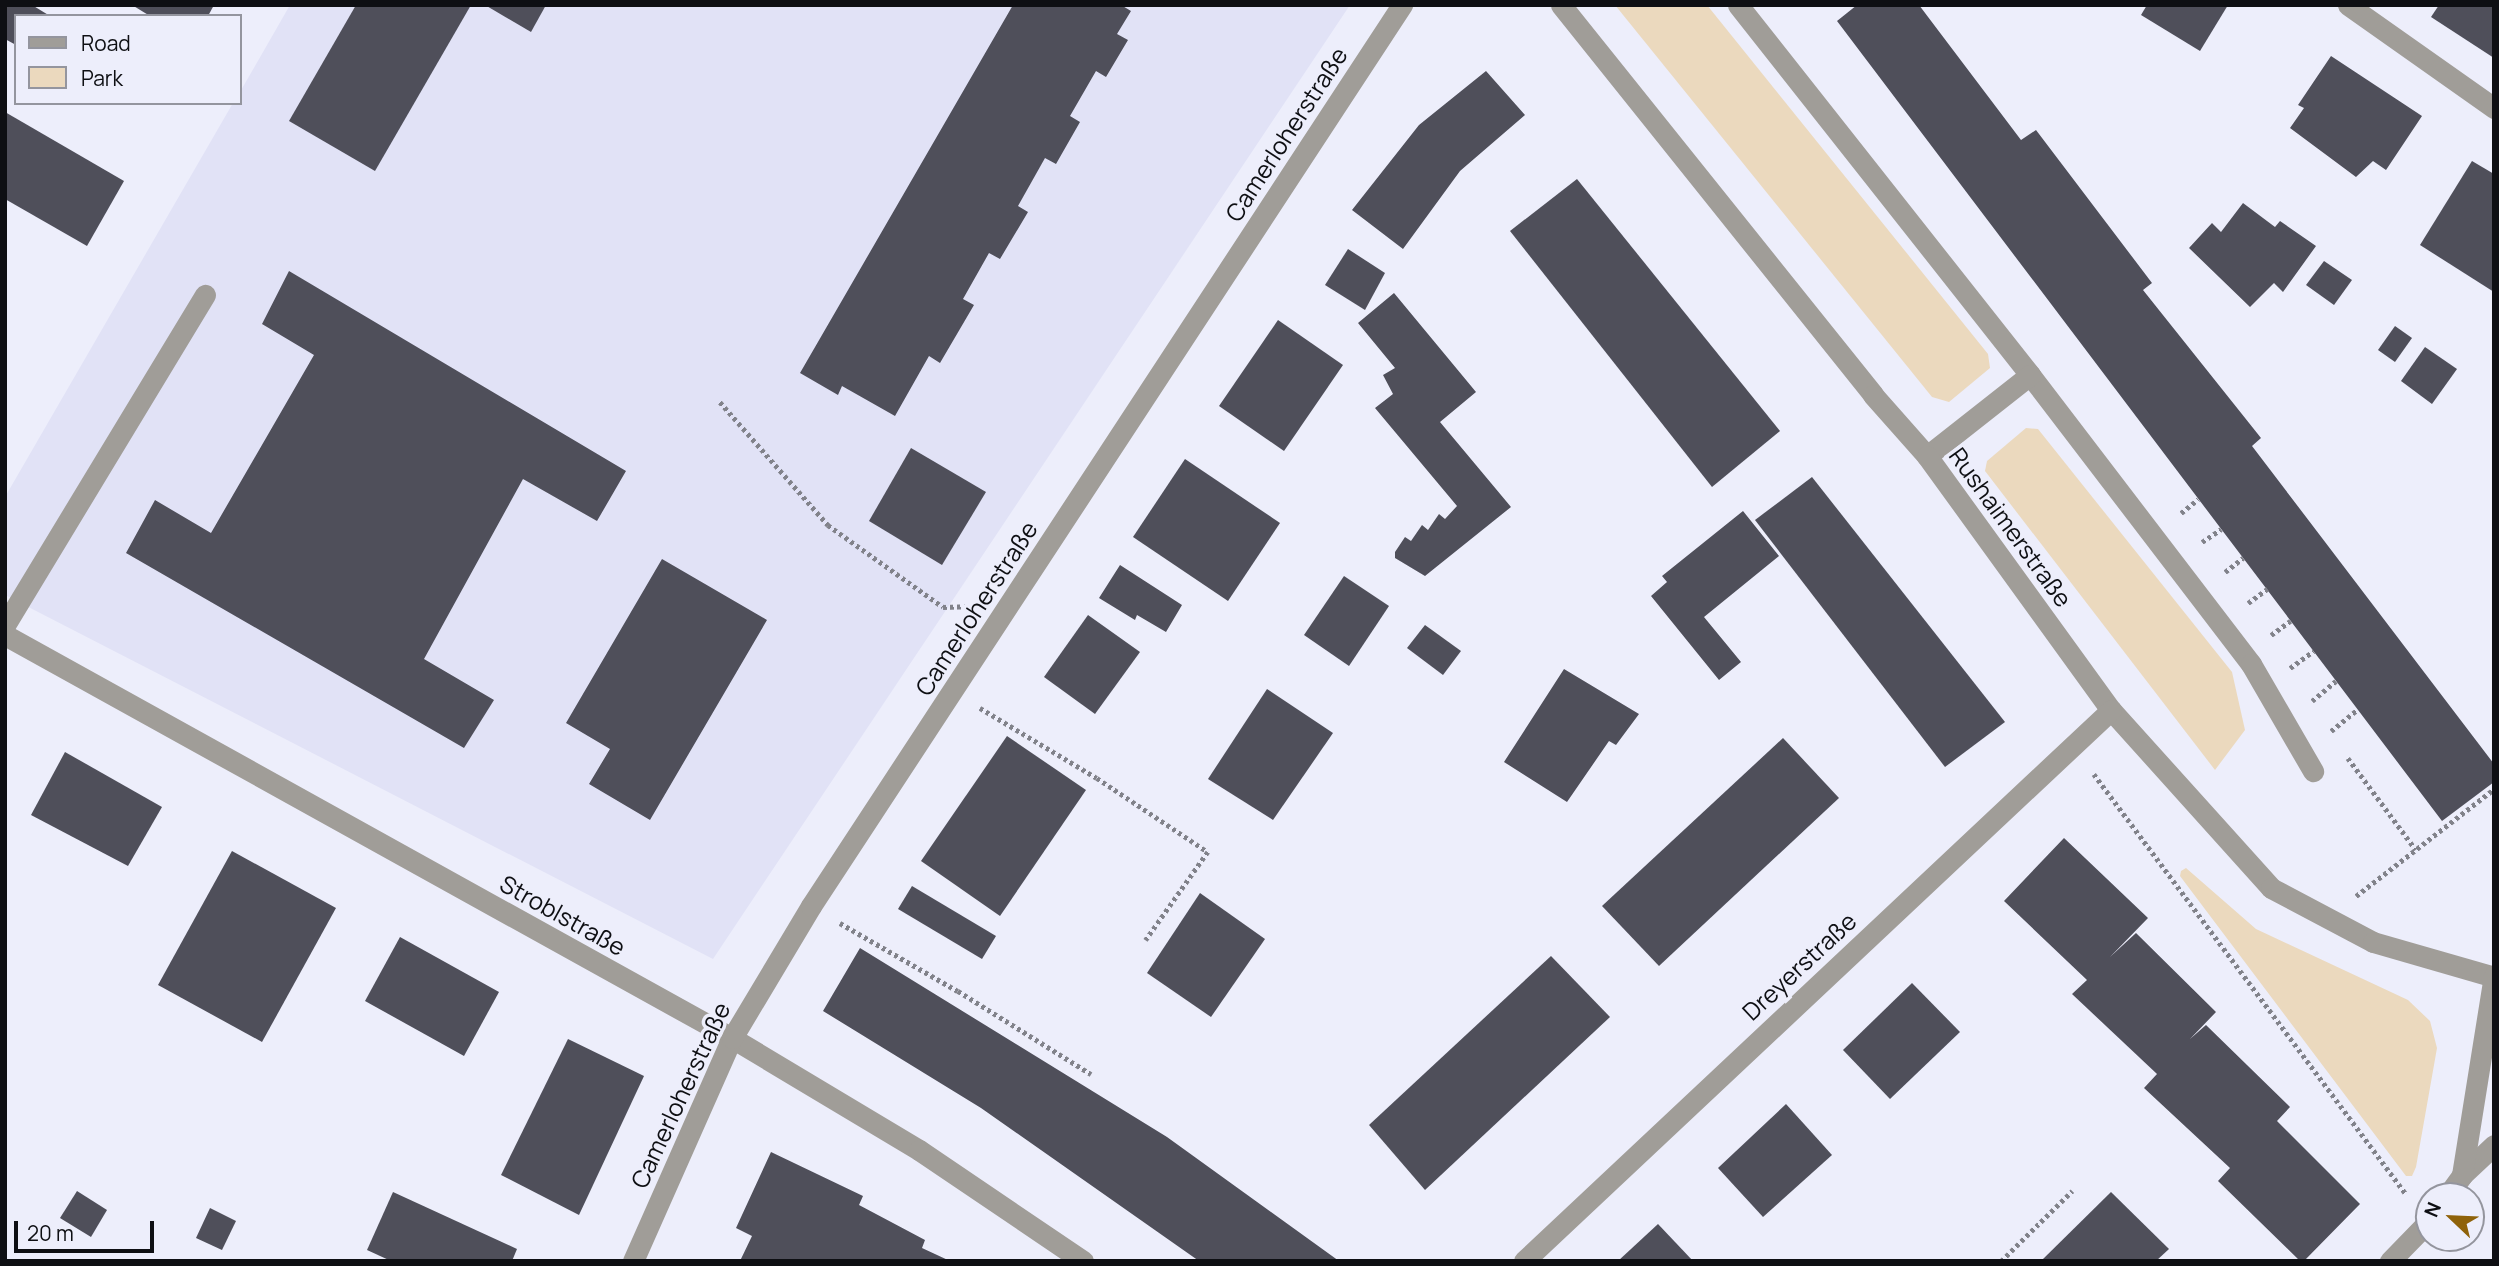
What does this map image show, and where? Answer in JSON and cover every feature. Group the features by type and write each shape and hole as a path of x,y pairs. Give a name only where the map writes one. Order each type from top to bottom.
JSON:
{"street":[{"name":"Camerloherstraße","path":"632,1261 732,1038 811,906 1402,5"},
{"name":"Rushaimerstraße","path":"1561,5 1873,395 1927,456 2111,710 2271,888 2374,942 2494,977"},
{"path":"1738,5 2029,375 2251,664 2313,771"},
{"path":"2348,5 2494,108"},
{"path":"5,625 205,295"},
{"path":"1927,456 2029,375"},
{"name":"Stroblstraße","path":"5,635 732,1038 919,1150 1083,1261"},
{"name":"Dreyerstraße","path":"1524,1261 2111,710"},
{"path":"2462,1175 2494,977"},
{"path":"2457,1182 2494,1145"},
{"path":"2390,1261 2415,1235"}],"path":[{"path":"720,402 828,525 943,607 1009,605"},
{"path":"953,691 1097,778 1208,852 1146,940"},
{"path":"2073,746 2415,1205"},
{"path":"2313,771 2347,757 2416,850"},
{"path":"2328,918 2494,789"},
{"path":"811,906 958,991 1091,1074"},
{"path":"2001,1261 2072,1191"}],"shaded area":[{"path":"290,5 1350,5 713,959 5,595 5,497 232,105 242,105 242,89"}],"green space":[{"path":"1615,5 1707,5 1988,354 1990,368 1949,402 1932,397"},
{"path":"2026,428 2038,429 2232,672 2245,730 2215,770 1985,471 1987,461"},
{"path":"2186,868 2256,929 2408,1000 2430,1021 2437,1048 2416,1167 2412,1176 2406,1176 2180,876 2181,871"}],"building":[{"path":"5,5 32,5 47,14 14,14 14,44 5,39"},
{"path":"132,5 214,5 209,14 147,14"},
{"path":"356,5 471,5 375,171 289,121"},
{"path":"485,5 546,5 531,32"},
{"path":"1013,5 1121,5 1131,11 1117,34 1128,40 1106,77 1096,71 1070,116 1080,122 1056,164 1045,158 1018,206 1028,212 1000,259 989,253 963,299 974,305 940,363 929,356 895,416 842,386 838,395 800,373"},
{"path":"1857,5 1919,5 2021,140 2036,130 2152,283 2143,290 2261,438 2252,446 2494,764 2494,782 2442,821 1837,21"},
{"path":"2147,5 2228,5 2200,51 2141,15"},
{"path":"2439,5 2494,5 2494,58 2431,17"},
{"path":"2331,56 2422,116 2386,170 2373,161 2356,177 2290,128 2304,108 2298,105"},
{"path":"1486,71 1525,115 1460,171 1403,249 1352,210 1419,125"},
{"path":"5,112 124,181 87,246 5,199"},
{"path":"2472,161 2494,174 2494,292 2420,245"},
{"path":"1577,179 1780,431 1712,487 1510,231"},
{"path":"2243,203 2275,227 2280,221 2316,246 2283,292 2274,283 2250,307 2189,248 2212,223 2221,232"},
{"path":"1348,249 1385,273 1365,310 1325,285"},
{"path":"2324,261 2352,280 2334,305 2306,285"},
{"path":"289,271 626,471 597,521 523,479 424,659 494,700 464,748 126,553 155,500 211,533 314,355 262,324"},
{"path":"1394,293 1476,392 1440,422 1511,507 1425,576 1395,558 1395,552 1405,537 1411,541 1422,525 1428,530 1439,514 1445,519 1457,506 1375,408 1393,394 1383,375 1395,368 1358,323"},
{"path":"1278,320 1343,365 1284,451 1219,406"},
{"path":"2395,326 2412,338 2395,362 2378,350"},
{"path":"2425,347 2457,369 2432,404 2401,381"},
{"path":"911,448 986,492 942,565 869,521"},
{"path":"1185,459 1280,523 1228,601 1133,537"},
{"path":"1812,477 2005,722 1945,767 1755,520"},
{"path":"1743,511 1779,556 1704,617 1741,662 1719,680 1651,596 1667,582 1662,576"},
{"path":"662,559 767,620 650,820 589,784 610,749 566,723"},
{"path":"1120,565 1182,605 1166,632 1137,615 1135,620 1099,598"},
{"path":"1344,576 1389,606 1349,666 1304,635"},
{"path":"1088,615 1140,652 1095,714 1044,677"},
{"path":"1425,625 1461,651 1443,675 1407,648"},
{"path":"1564,669 1639,714 1616,745 1609,741 1567,802 1504,762"},
{"path":"1267,689 1333,733 1273,820 1208,779"},
{"path":"1007,736 1086,790 1000,916 921,861"},
{"path":"1783,738 1839,798 1659,966 1602,906"},
{"path":"65,752 162,807 128,866 31,815"},
{"path":"2064,838 2148,918 2110,957 2136,933 2216,1012 2190,1039 2206,1025 2290,1107 2277,1121 2360,1204 2304,1261 2300,1261 2218,1181 2230,1168 2144,1088 2157,1074 2072,994 2087,980 2004,901"},
{"path":"232,851 336,908 262,1042 158,985"},
{"path":"912,886 996,936 982,959 898,909"},
{"path":"1200,893 1265,939 1211,1017 1147,973"},
{"path":"400,937 499,992 464,1056 365,1001"},
{"path":"860,948 1167,1137 1339,1261 1199,1261 981,1108 823,1011"},
{"path":"1551,956 1610,1017 1425,1190 1369,1125"},
{"path":"1912,983 1960,1032 1890,1099 1843,1050"},
{"path":"568,1039 644,1076 579,1215 501,1175"},
{"path":"1786,1104 1832,1155 1763,1217 1718,1168"},
{"path":"771,1152 863,1196 859,1205 925,1240 922,1248 950,1261 740,1261 752,1236 736,1228"},
{"path":"77,1191 107,1210 91,1237 60,1218"},
{"path":"393,1192 517,1249 512,1261 391,1261 367,1250"},
{"path":"2111,1192 2169,1249 2156,1261 2041,1261"},
{"path":"210,1208 236,1221 222,1250 196,1238"},
{"path":"1658,1224 1693,1261 1618,1261"}]}
